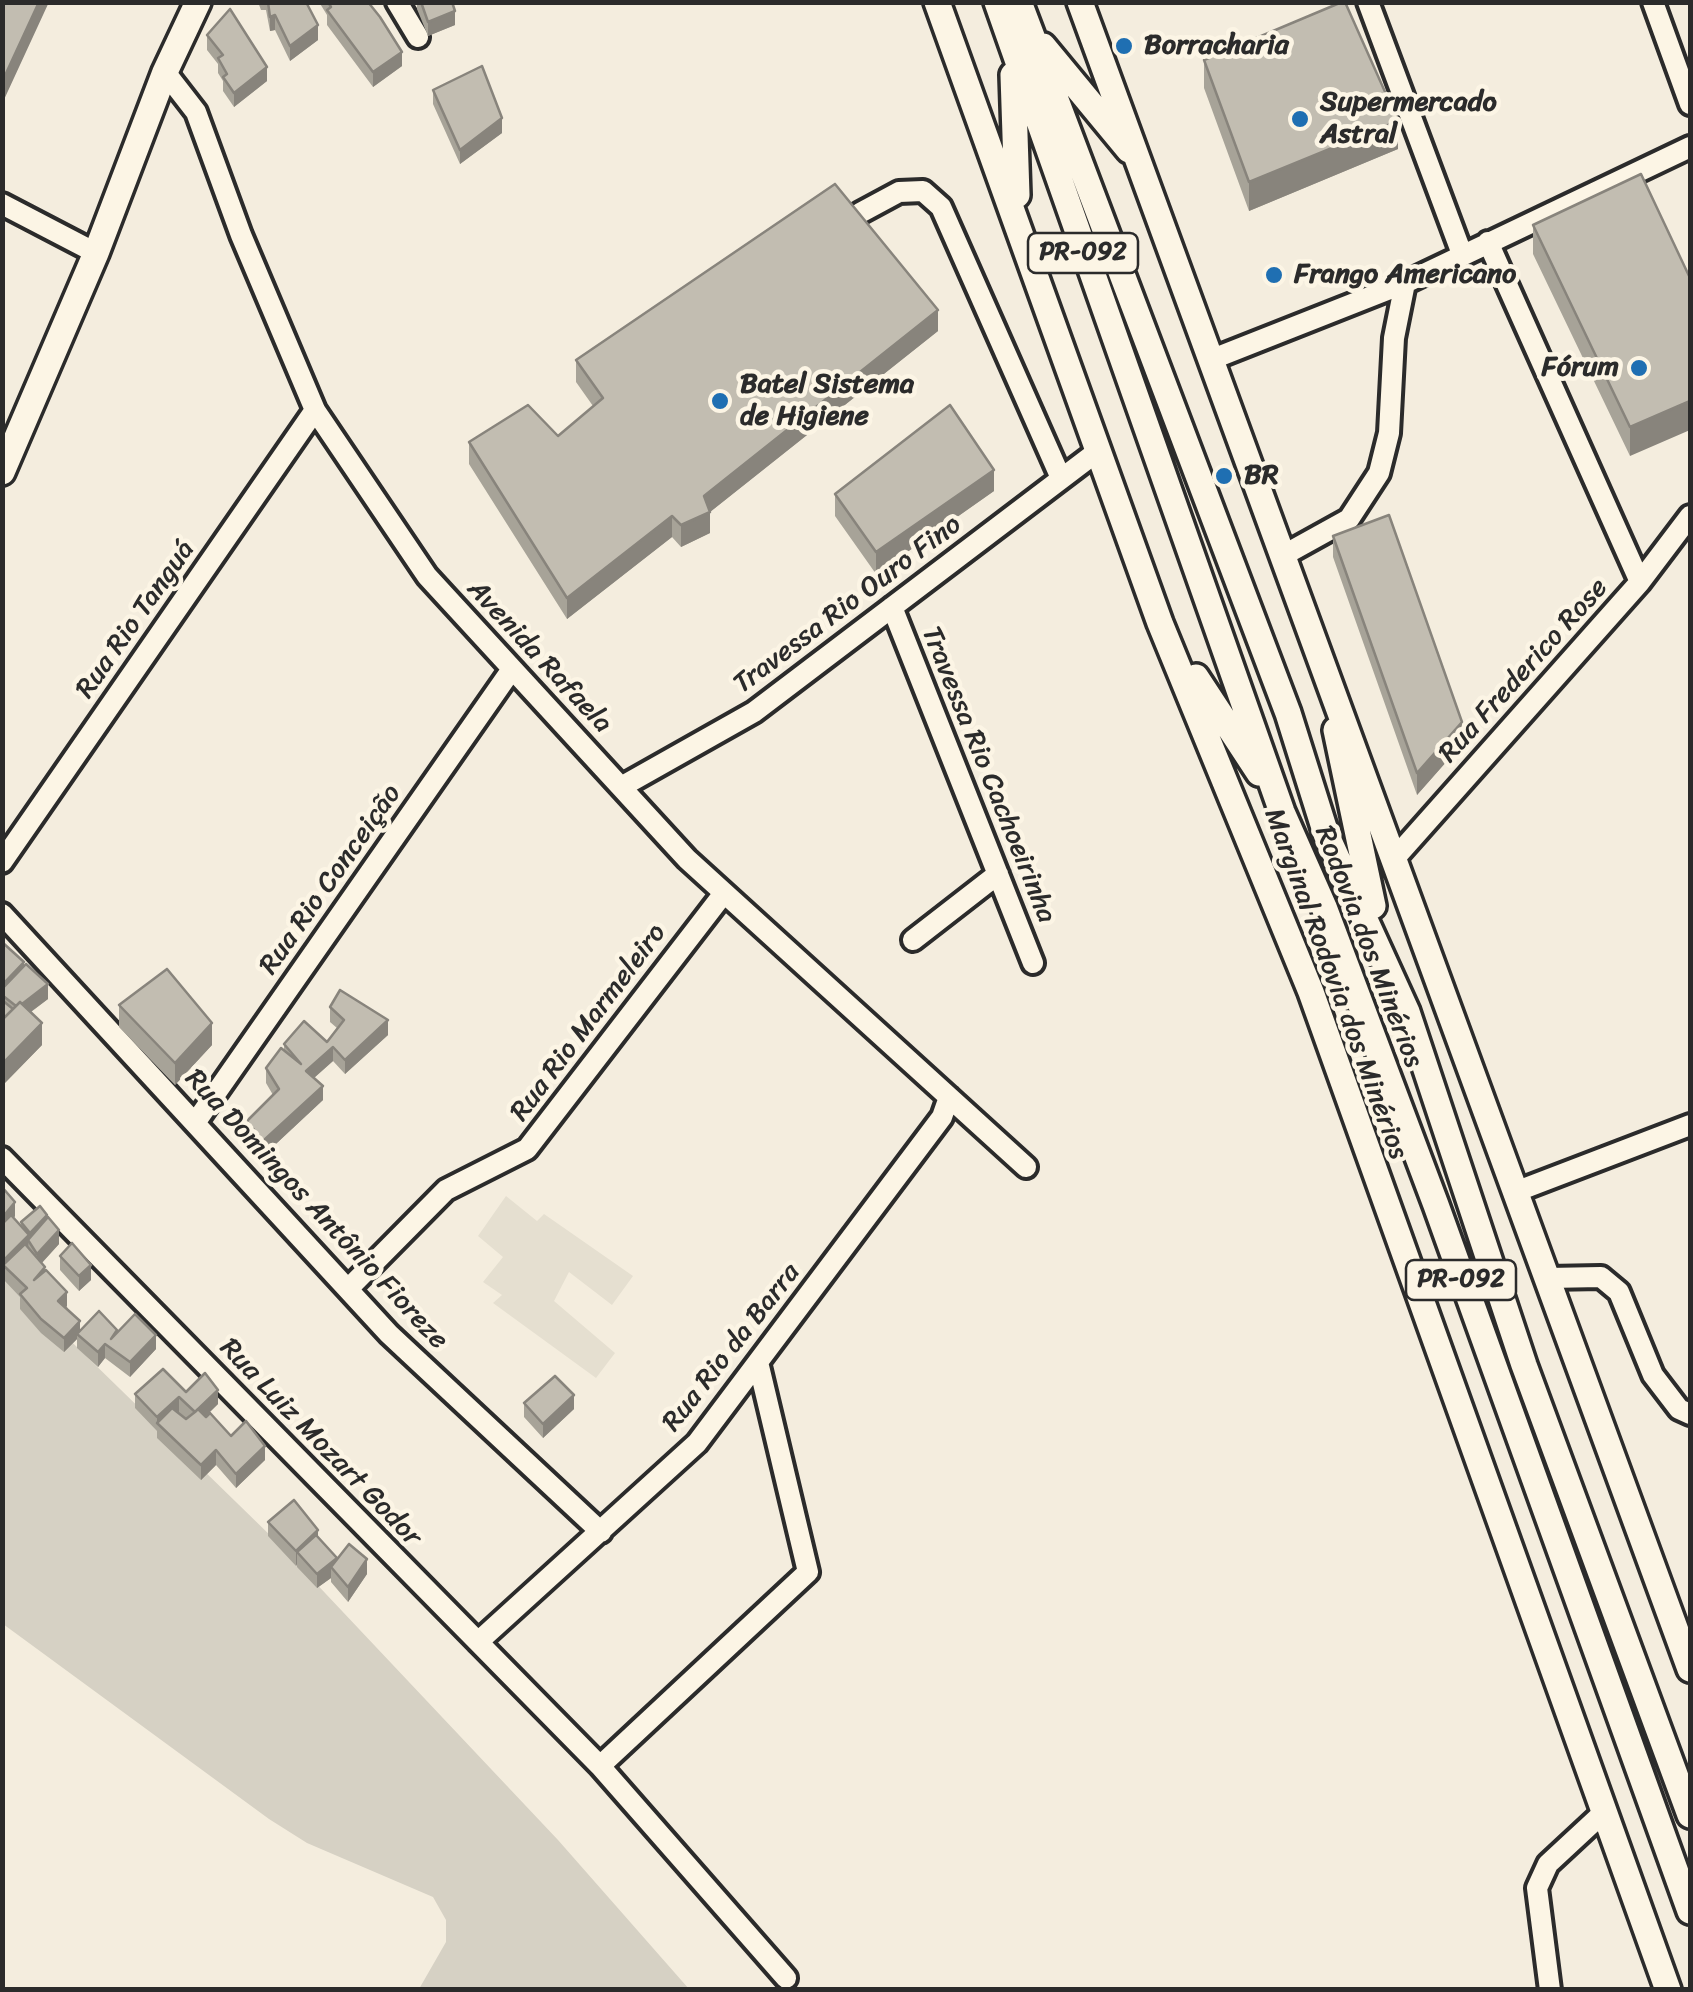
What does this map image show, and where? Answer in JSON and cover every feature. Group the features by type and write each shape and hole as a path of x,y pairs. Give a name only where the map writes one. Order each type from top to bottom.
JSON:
{"main road":[{"name":"Marginal Rodovia dos Minérios","path":"937,2 1160,623 1311,992 1668,1990"},
{"name":"Rodovia dos Minérios","path":"997,2 1020,38 1288,713 1326,834 1394,978 1524,1365 1690,1814"},
{"name":"Rodovia dos Minérios","path":"1019,2 1020,38 1280,805 1324,906 1436,1205 1690,1910"},
{"path":"1080,2 1690,1669"},
{"path":"2,472 96,253 195,4"},
{"path":"1018,220 1020,38"},
{"path":"1020,38 1142,165"},
{"path":"1160,623 1280,805"},
{"path":"1328,681 1350,807 1394,978"}],"street":[{"path":"397,2 418,36"},
{"path":"1368,2 1462,254"},
{"path":"1652,2 1690,104"},
{"name":"Avenida Rafaela","path":"165,72 196,112 241,235 315,410 427,576 621,788 724,892 1026,1168"},
{"path":"1210,360 1404,283 1690,147"},
{"path":"860,212 899,192 923,192 942,207 1060,476"},
{"path":"2,204 96,253"},
{"path":"1488,242 1640,582"},
{"path":"1284,555 1349,518 1379,473 1389,434 1394,338 1404,283"},
{"name":"Rua Rio Tanguá","path":"2,862 315,410"},
{"name":"Travessa Rio Ouro Fino","path":"621,788 754,712 1060,476 1098,451"},
{"name":"Rua Frederico Rose","path":"1394,859 1640,582 1690,516"},
{"name":"Travessa Rio Cachoeirinha","path":"892,607 1033,963"},
{"name":"Rua Rio Conceição","path":"195,1123 512,669"},
{"path":"913,940 998,874"},
{"name":"Rua Rio Marmeleiro","path":"350,1288 446,1190 527,1149 724,892"},
{"name":"Rua Domingos Antônio Fioreze","path":"2,914 389,1334 601,1532"},
{"name":"Rua Rio da Barra","path":"478,1642 697,1443 942,1118 949,1097"},
{"path":"1516,1192 1690,1125"},
{"name":"Rua Luiz Mozart Godor","path":"2,1158 600,1766 786,1978"},
{"path":"1548,1278 1601,1277 1619,1292 1654,1375 1679,1410 1690,1414"},
{"path":"600,1766 808,1572 758,1362"},
{"path":"1550,1990 1536,1888 1548,1864 1603,1813"}],"shaded area":[{"path":"506,1196 537,1221 544,1214 633,1276 612,1305 569,1272 554,1301 615,1353 596,1378 493,1303 502,1295 483,1282 503,1257 478,1236"},
{"path":"2,1274 276,1541 558,1840 689,1989 419,1989 446,1942 446,1920 433,1897 307,1843 269,1819 3,1624"}],"building":[{"path":"2,2 39,2 2,82"},
{"path":"268,2 306,2 318,25 290,46 275,15 270,17"},
{"path":"328,2 368,2 402,52 373,72 327,10 331,7"},
{"path":"421,2 452,2 455,11 428,22"},
{"name":"Supermercado Astral","path":"1342,2 1398,121 1249,182 1204,60"},
{"path":"230,9 267,67 234,93 223,77 227,74 218,58 223,55 207,35"},
{"path":"482,66 502,118 460,150 433,90"},
{"name":"Fórum","path":"1641,174 1690,278 1690,401 1630,427 1533,225"},
{"name":"Batel Sistema de Higiene","path":"835,184 938,310 704,496 710,512 681,525 672,516 567,598 469,442 528,405 558,436 603,398 576,360"},
{"path":"950,405 994,470 876,552 835,494"},
{"path":"1389,515 1462,722 1417,773 1333,536"},
{"path":"2,942 24,962 2,985"},
{"path":"26,964 48,984 16,1006 2,995 2,989"},
{"path":"167,969 212,1023 175,1063 119,1005"},
{"path":"340,990 388,1020 345,1060 333,1047 306,1071 323,1086 263,1141 247,1121 279,1089 266,1068 281,1048 301,1064 284,1044 304,1021 327,1042 344,1020 330,1007"},
{"path":"2,1000 13,1009 2,1020"},
{"path":"20,1002 42,1023 2,1064 2,1020"},
{"path":"2,1187 15,1202 2,1218"},
{"path":"40,1206 47,1215 30,1233 21,1222"},
{"path":"11,1215 29,1235 2,1262 2,1224"},
{"path":"48,1217 59,1230 37,1254 28,1240"},
{"path":"72,1243 91,1265 79,1276 60,1256"},
{"path":"25,1244 45,1267 34,1280 46,1270 67,1292 58,1301 80,1321 64,1338 20,1294 27,1288 3,1265"},
{"path":"99,1311 117,1330 111,1339 135,1314 156,1335 130,1362 105,1344 98,1352 77,1334"},
{"path":"163,1369 186,1392 205,1373 218,1390 198,1409 206,1417 210,1413 231,1436 246,1421 265,1446 236,1474 216,1450 201,1465 157,1423 172,1408 186,1419 195,1412 179,1397 157,1417 135,1394"},
{"path":"555,1376 574,1395 543,1424 524,1403"},
{"path":"294,1500 318,1530 296,1551 268,1522"},
{"path":"316,1535 337,1558 317,1574 297,1552"},
{"path":"349,1544 367,1559 348,1587 331,1567"}],"place":[{"name":"Borracharia","path":"1124,46"},
{"name":"Supermercado Astral","path":"1300,119"},
{"name":"Frango Americano","path":"1274,275"},
{"name":"Fórum","path":"1639,368"},
{"name":"Batel Sistema de Higiene","path":"720,401"},
{"name":"BR","path":"1224,476"}]}
